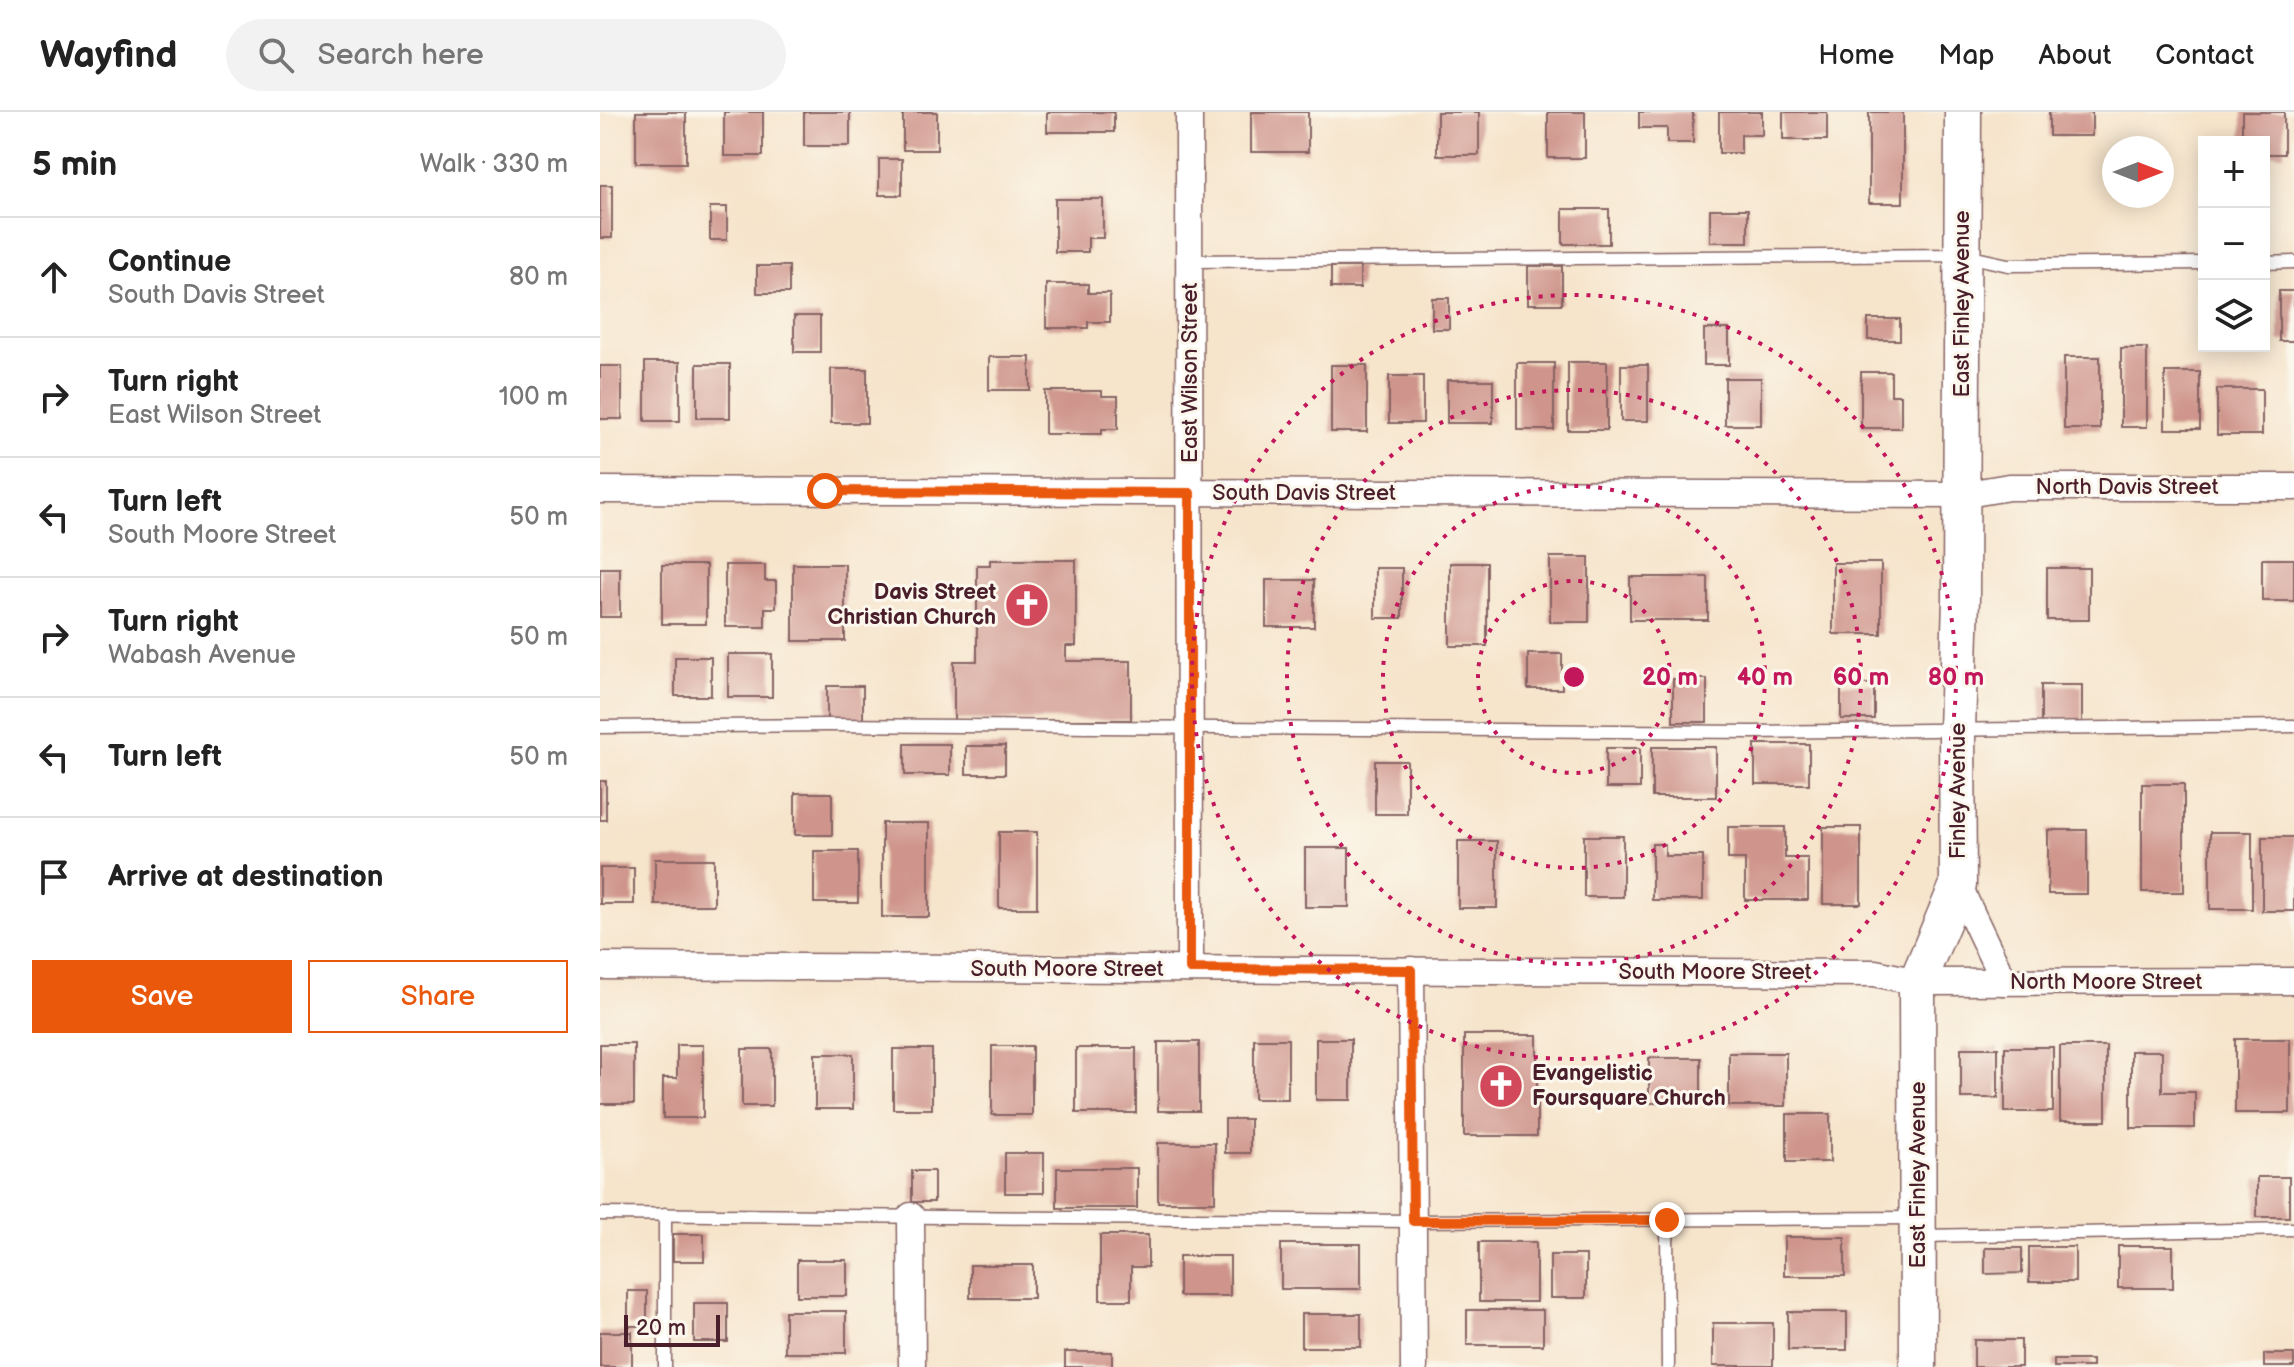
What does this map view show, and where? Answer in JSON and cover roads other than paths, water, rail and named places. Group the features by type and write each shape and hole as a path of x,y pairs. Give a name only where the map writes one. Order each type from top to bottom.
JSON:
{"main road":[{"name":"East Finley Avenue","path":"1961,495 1963,112"},
{"name":"Finley Avenue","path":"1917,982 1958,885 1961,495"},
{"name":"East Finley Avenue","path":"1917,982 1918,1367"}],"street":[{"name":"East Wilson Street","path":"1189,112 1190,969"},
{"name":"North Davis Street","path":"1961,495 2009,487 2294,487"},
{"name":"South Davis Street","path":"600,490 1961,495"},
{"path":"1958,885 2004,982"},
{"name":"South Moore Street","path":"600,966 1875,973 1917,982"},
{"path":"1411,970 1414,1367"},
{"name":"North Moore Street","path":"1917,982 2294,981"},
{"path":"911,1216 912,1367"}],"lane":[{"path":"1189,261 1962,255 2008,265 2198,263"},
{"path":"2270,263 2294,262"},
{"path":"600,727 827,725 1738,732 2294,726"},
{"path":"600,1214 1076,1220 1667,1220 1918,1227 2294,1229"},
{"path":"665,1214 665,1367"},
{"path":"1667,1220 1668,1367"}],"place":[{"name":"Davis Street Christian Church","path":"1027,605"},
{"name":"Evangelistic Foursquare Church","path":"1501,1086"}]}
